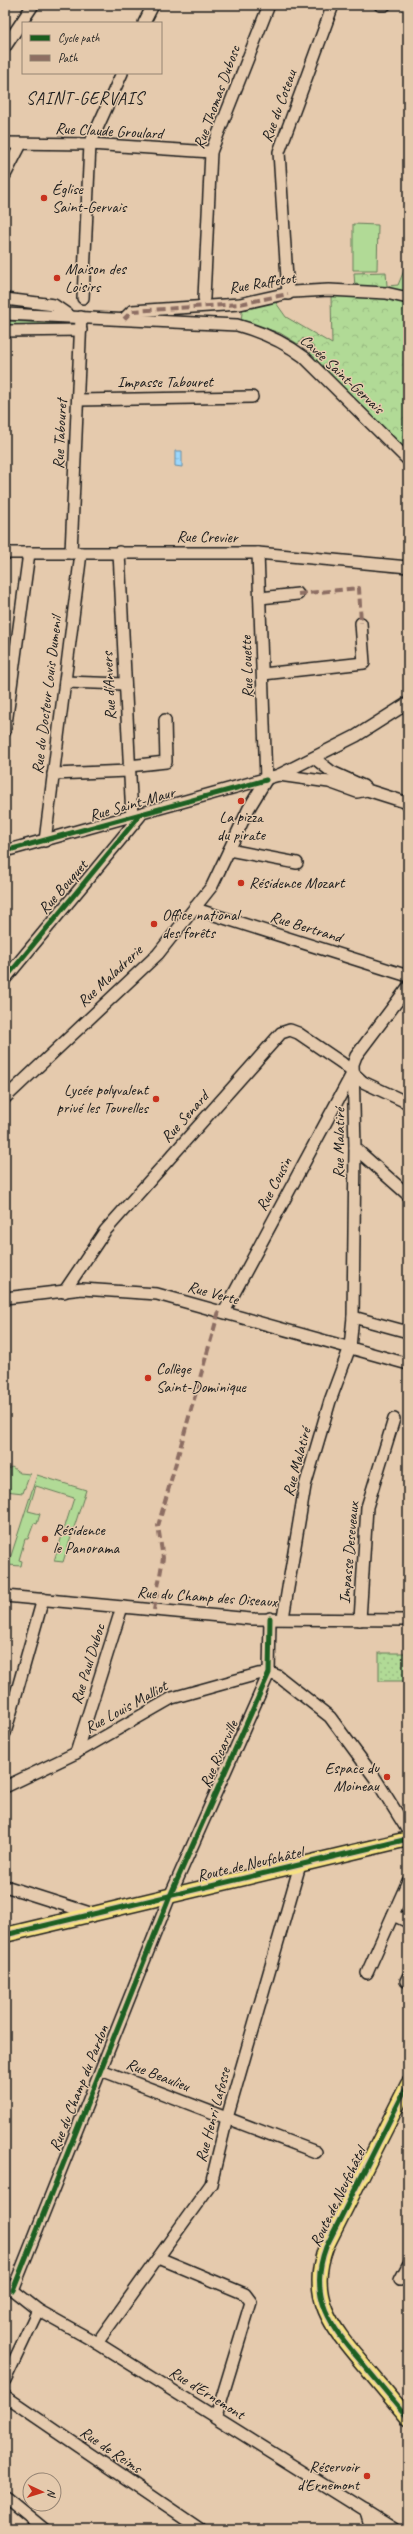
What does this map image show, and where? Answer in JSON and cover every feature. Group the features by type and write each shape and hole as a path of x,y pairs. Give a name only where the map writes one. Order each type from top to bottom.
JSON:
{"main road":[{"name":"Route de Neufchâtel","path":"5,1935 408,1839"},
{"name":"Route de Neufchâtel","path":"408,2084 326,2247 320,2274 322,2303 332,2325 408,2418"}],"street":[{"path":"6,44 33,5"},
{"path":"144,22 153,5"},
{"name":"Rue Thomas Dubosc","path":"204,298 211,152 269,5"},
{"name":"Rue du Coteau","path":"288,294 279,152 333,5"},
{"path":"380,5 384,7 385,5"},
{"path":"83,298 90,144 122,74"},
{"name":"Rue Claude Groulard","path":"5,143 90,144 211,152"},
{"path":"5,175 21,144"},
{"name":"Rue Raffetot","path":"124,319 132,311 240,304 288,294 329,290 386,293 408,298"},
{"path":"5,300 54,305 76,317"},
{"name":"Cavée Saint-Gervais","path":"5,314 237,325 267,334 289,345 304,357 408,460"},
{"name":"Rue Tabouret","path":"76,317 81,330 78,400 76,553"},
{"path":"5,331 81,330"},
{"name":"Impasse Tabouret","path":"78,400 252,397"},
{"name":"Rue d'Anvers","path":"119,552 129,769 137,816"},
{"name":"Rue Crevier","path":"5,553 258,553 408,568"},
{"path":"5,731 30,553"},
{"name":"Rue du Docteur Louis Dumenil","path":"45,841 65,682 76,553"},
{"name":"Rue Louette","path":"258,553 266,780"},
{"path":"260,598 298,594"},
{"path":"263,674 364,663 361,623"},
{"path":"65,682 124,684"},
{"name":"Rue Saint-Maur","path":"5,851 266,780 314,758 362,732 408,703"},
{"path":"53,774 129,769 166,762 165,720"},
{"path":"314,758 332,772 363,786 367,790 408,803"},
{"path":"279,775 330,782 357,792 367,790"},
{"name":"Rue Maladrerie","path":"5,1098 158,954 212,886 266,780"},
{"name":"Rue Bouquet","path":"5,978 137,816"},
{"path":"229,850 297,863"},
{"name":"Rue Bertrand","path":"195,906 202,912 408,976"},
{"name":"Rue Malatiré","path":"283,1618 305,1486 330,1401 350,1347 353,1317 356,1092 353,1072 356,1056 408,987"},
{"name":"Rue Senard","path":"64,1292 105,1231 281,1033 290,1030 298,1032 353,1072 363,1082 408,1103"},
{"name":"Rue Cousin","path":"224,1312 353,1072"},
{"path":"355,1148 408,1195"},
{"name":"Rue Verte","path":"8,1298 100,1289 157,1294 408,1364"},
{"path":"353,1317 408,1332"},
{"name":"Impasse Deseveaux","path":"360,1620 367,1507 394,1419"},
{"name":"Rue du Champ des Oiseaux","path":"5,1596 251,1619 283,1618 408,1620"},
{"path":"5,1733 43,1599"},
{"name":"Rue Paul Duboc","path":"76,1753 122,1607"},
{"name":"Rue Ricarville","path":"170,1896 269,1673 270,1618"},
{"path":"269,1673 278,1676 330,1716 375,1778 408,1831"},
{"name":"Rue Louis Malliot","path":"5,1787 76,1753 172,1698 269,1673"},
{"name":"Rue Henri Lafosse","path":"97,2343 212,2184 227,2118 300,1865"},
{"path":"367,1973 408,1881"},
{"path":"5,1886 93,1914"},
{"name":"Rue du Champ du Pardon","path":"9,2287 101,2070 170,1896"},
{"path":"393,1915 408,1922"},
{"name":"Rue Beaulieu","path":"101,2070 316,2152"},
{"path":"159,2258 246,2294 251,2302 216,2417"},
{"path":"400,2280 408,2265"},
{"name":"Rue d'Ernemont","path":"9,2287 38,2310 97,2343 394,2529"},
{"path":"5,2380 38,2310"},
{"name":"Rue de Reims","path":"5,2396 200,2529"},
{"path":"5,2497 44,2529"},
{"path":"366,2512 371,2529"}],"green space":[{"path":"353,224 378,225 377,270 353,270"},
{"path":"408,261 408,454 317,361 310,353 314,347 303,338 298,344 280,333 241,321 243,305 274,300 286,317 332,344 331,296 355,288 354,273 386,272 387,286 398,285"},
{"path":"5,321 68,324 70,325 5,327"},
{"path":"12,1467 20,1473 30,1474 23,1493 5,1491 5,1470"},
{"path":"37,1475 86,1490 63,1562 54,1561 74,1498 36,1486 28,1511 40,1514 37,1524 34,1523 28,1539 25,1539 19,1560 22,1561 21,1566 8,1565"},
{"path":"379,1653 408,1653 408,1681 379,1681"}],"water":[{"path":"175,451 182,451 182,467 175,466"}],"marked path":[{"path":"124,319 132,311 240,304 288,294"},
{"path":"298,594 359,588 361,623"},
{"path":"154,1610 163,1558 158,1526 219,1311"}],"cycle path":[{"path":"5,851 266,780"},
{"path":"5,979 140,815"},
{"path":"13,2290 170,1896 269,1673 270,1618"},
{"path":"5,1935 408,1839"},
{"path":"408,2084 326,2247 321,2265 319,2282 321,2297 326,2311 341,2337 408,2418"}],"place":[{"name":"Église Saint-Gervais","path":"44,198"},
{"name":"Maison des Loisirs","path":"57,278"},
{"name":"La pizza du pirate","path":"241,801"},
{"name":"Résidence Mozart","path":"241,883"},
{"name":"Office national des forêts","path":"154,924"},
{"name":"Lycée polyvalent privé les Tourelles","path":"156,1099"},
{"name":"Collège Saint-Dominique","path":"148,1378"},
{"name":"Résidence le Panorama","path":"45,1539"},
{"name":"Espace du Moineau","path":"387,1777"},
{"name":"Réservoir d'Ernemont","path":"367,2476"}],"district":[{"name":"SAINT-GERVAIS","path":"85,98"}]}
